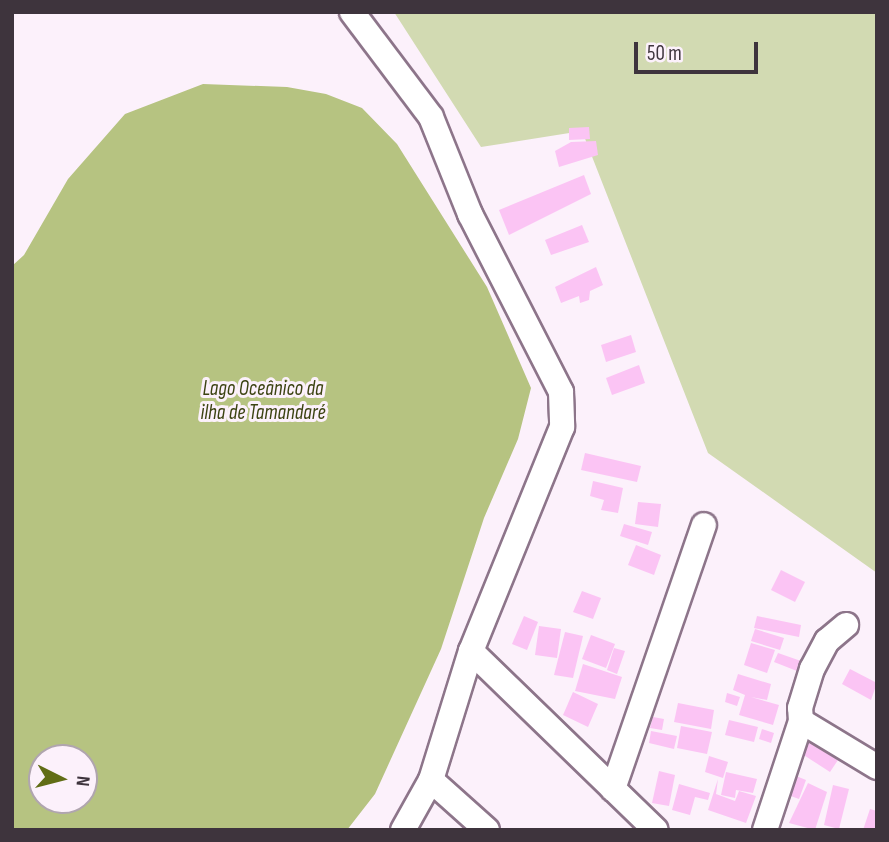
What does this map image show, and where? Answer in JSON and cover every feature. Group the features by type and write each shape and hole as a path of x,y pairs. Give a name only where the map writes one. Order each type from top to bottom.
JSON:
{"street":[{"path":"352,12 431,117 470,214 561,392 562,427 471,651 431,780 402,830"},
{"path":"613,789 704,525"},
{"path":"765,830 801,721 800,708 812,668 827,640 846,625"},
{"path":"471,651 656,830"},
{"path":"801,721 877,767"},
{"path":"431,780 487,830"}],"shaded area":[{"path":"394,12 877,12 877,573 708,453 582,131 481,147"}],"water":[{"name":"Lago Oceânico da ilha de Tamandaré","path":"203,84 287,87 326,94 362,108 397,144 487,287 531,388 518,439 484,518 441,649 375,794 347,830 12,830 12,266 24,255 68,179 125,114"}],"building":[{"path":"589,127 590,139 569,140 569,128"},
{"path":"596,141 598,155 559,167 555,151 571,142"},
{"path":"584,175 591,194 509,235 499,210"},
{"path":"582,225 589,242 551,255 545,240"},
{"path":"596,267 603,285 590,291 589,300 580,303 579,296 561,303 555,287"},
{"path":"631,335 636,352 606,362 601,345"},
{"path":"639,365 645,383 612,395 606,378"},
{"path":"585,453 641,466 637,482 581,470"},
{"path":"593,481 623,488 618,513 601,510 604,500 590,496"},
{"path":"638,502 661,504 658,527 635,524"},
{"path":"624,524 652,532 648,545 620,536"},
{"path":"636,545 661,555 654,575 628,565"},
{"path":"781,570 805,582 795,602 771,590"},
{"path":"582,591 601,598 593,619 573,612"},
{"path":"524,616 538,622 527,650 512,644"},
{"path":"757,616 801,625 799,637 754,628"},
{"path":"539,626 561,629 557,658 535,655"},
{"path":"755,629 784,638 780,650 751,641"},
{"path":"565,632 583,636 573,678 554,675"},
{"path":"591,635 615,644 606,668 582,659"},
{"path":"751,643 775,650 767,673 744,665"},
{"path":"614,648 625,651 617,674 607,670"},
{"path":"778,653 801,661 797,671 774,662"},
{"path":"583,664 622,677 615,699 575,691"},
{"path":"850,669 877,683 871,700 842,684"},
{"path":"738,674 771,684 767,700 751,697 779,705 773,725 739,715 745,695 733,690"},
{"path":"573,692 598,704 588,727 563,715"},
{"path":"727,693 740,697 737,706 725,702"},
{"path":"678,703 714,710 711,729 674,722"},
{"path":"653,717 664,719 662,730 650,728"},
{"path":"729,720 758,727 754,742 725,735"},
{"path":"681,726 712,732 707,754 677,748"},
{"path":"762,729 774,733 771,743 759,739"},
{"path":"651,731 677,736 674,749 649,743"},
{"path":"807,740 838,760 830,772 799,752"},
{"path":"709,756 728,762 723,778 705,772"},
{"path":"659,771 675,775 669,806 652,803"},
{"path":"726,772 757,779 753,793 736,790 735,798 721,795"},
{"path":"796,776 806,780 799,799 788,795"},
{"path":"718,779 716,794 735,801 739,791 756,796 746,823 708,810"},
{"path":"808,783 827,792 815,830 789,823"},
{"path":"679,784 710,793 708,800 695,797 690,815 672,810"},
{"path":"833,785 849,789 839,829 824,825"},
{"path":"870,809 877,811 877,830 863,830"}]}
